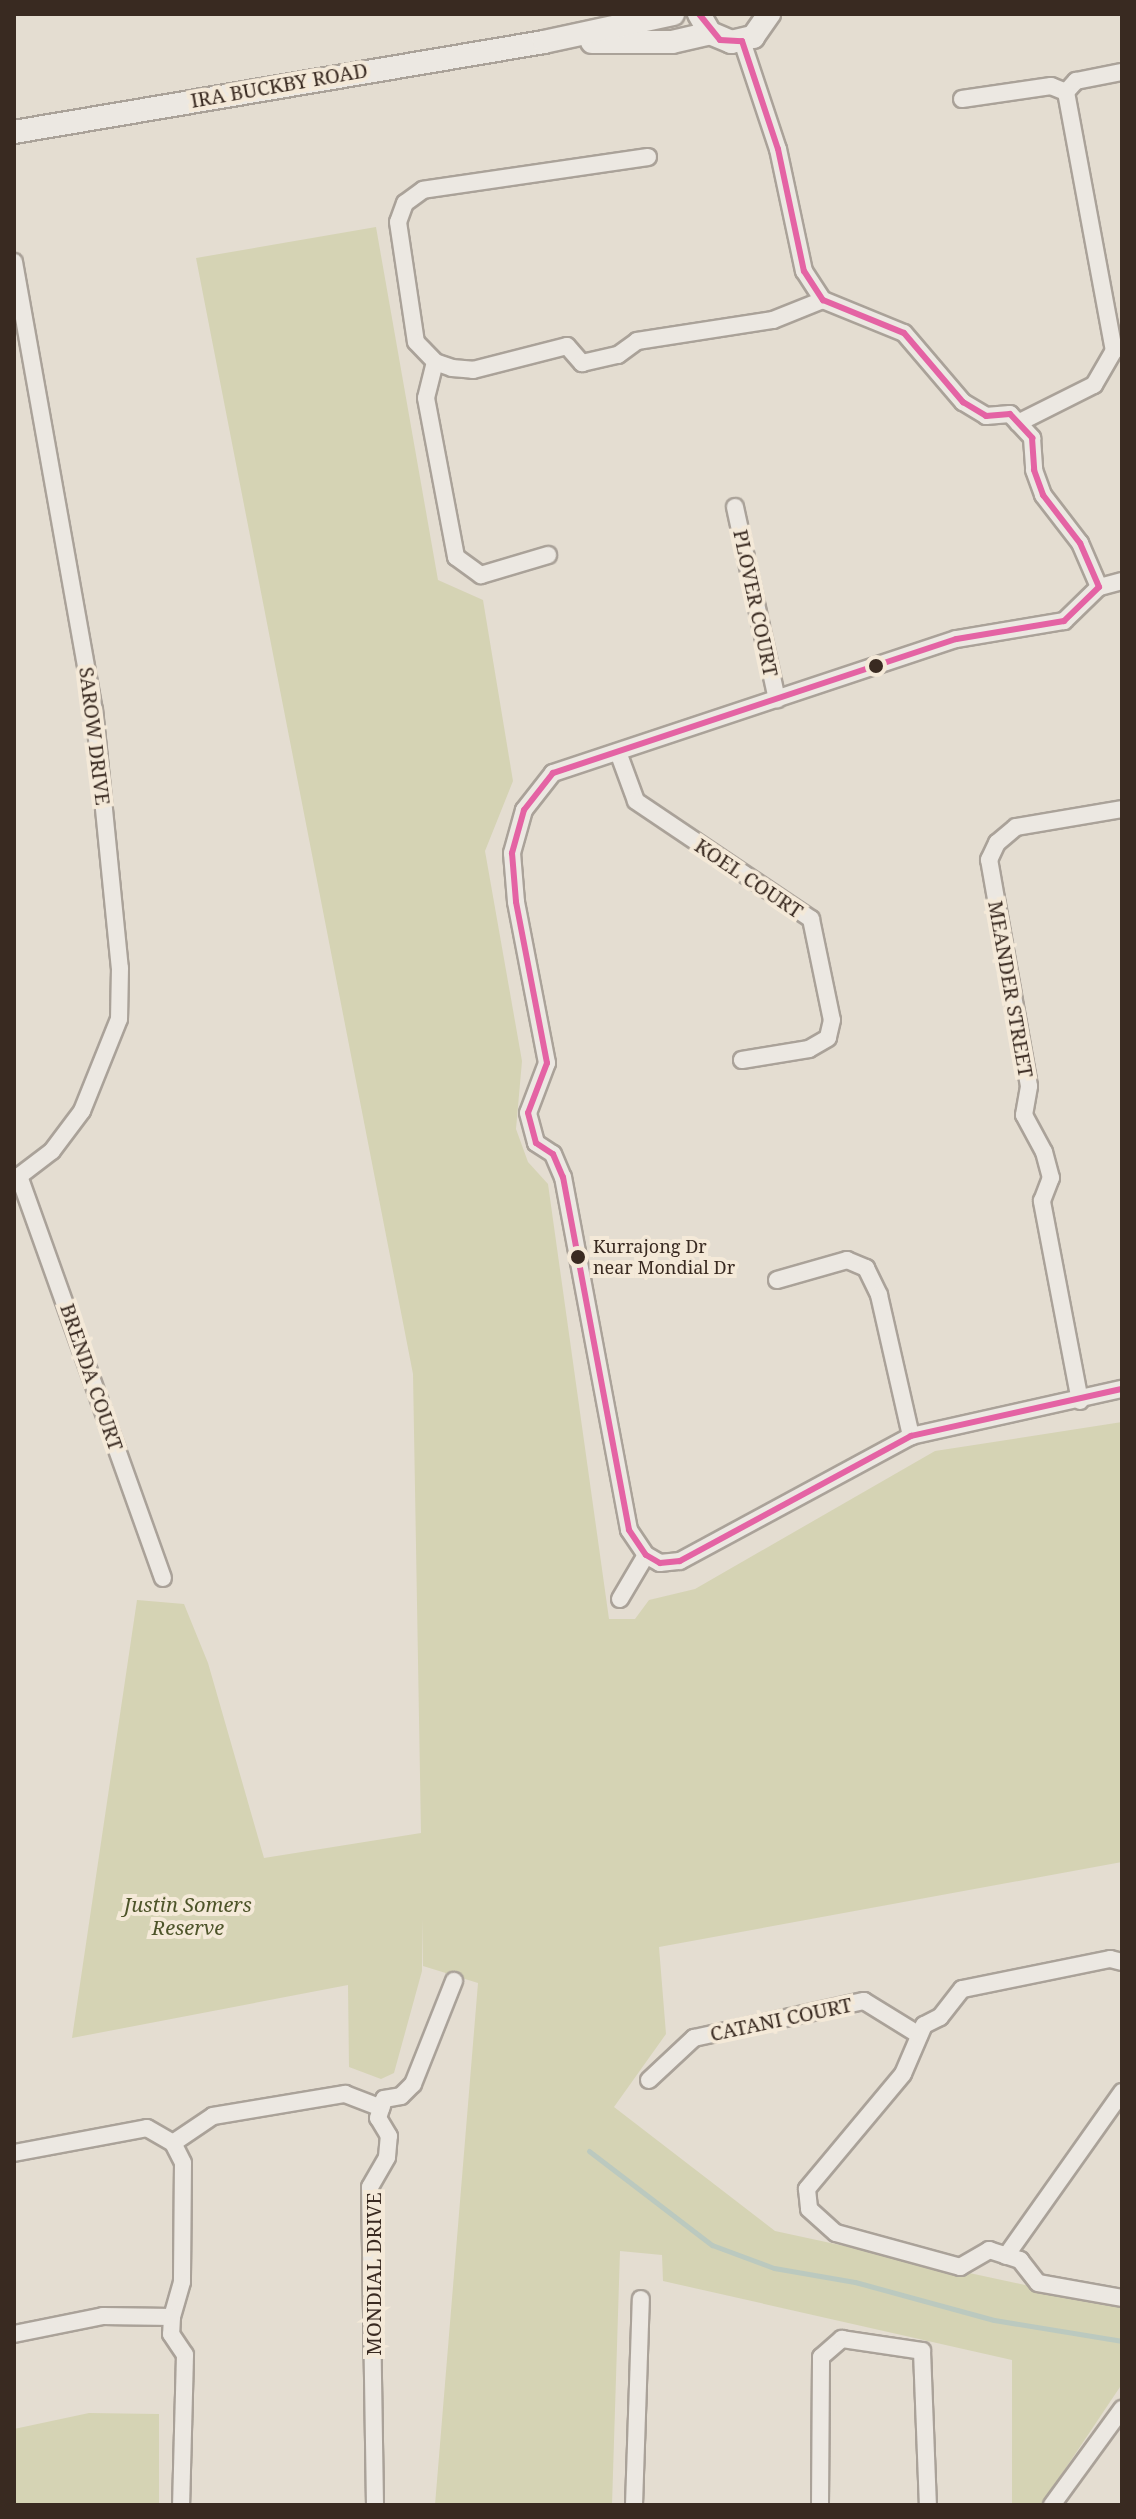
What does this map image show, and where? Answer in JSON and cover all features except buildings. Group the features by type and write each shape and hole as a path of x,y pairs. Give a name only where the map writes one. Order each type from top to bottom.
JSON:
{"street":[{"name":"IRA BUCKBY ROAD","path":"14,132 544,42 673,14"},
{"path":"742,41 761,31 769,14"},
{"name":"IRA BUCKBY ROAD","path":"544,42 672,42 704,24"},
{"path":"704,24 742,41 778,149 804,271 823,300 904,333 963,402 986,416 1010,414 1032,438 1034,470 1043,495 1080,543 1099,587"},
{"path":"1066,92 1076,81 1122,72"},
{"path":"962,99 1051,86 1066,92"},
{"path":"1018,423 1094,385 1114,351 1066,92"},
{"path":"648,157 423,190 405,203 398,222 416,342 435,362 473,370 567,346 582,363 618,355 637,341 773,320 823,300"},
{"name":"SAROW DRIVE","path":"14,262 94,709 120,968 119,1019 94,1087 52,1151 17,1178"},
{"path":"435,362 426,398 456,557 481,575 548,555"},
{"name":"PLOVER COURT","path":"735,507 777,699"},
{"path":"1122,581 1099,587 1064,621 956,639 553,773 524,810 512,853 516,902 547,1063 528,1113 536,1143 553,1154 563,1177 629,1530 646,1555 660,1563 680,1561 911,1436 955,1423 1080,1401 1122,1389"},
{"name":"KOEL COURT","path":"618,752 636,801 811,919 832,1020 828,1038 809,1049 742,1060"},
{"name":"MEANDER STREET","path":"1080,1401 1042,1201 1051,1178 1044,1152 1024,1115 1029,1086 989,860 997,843 1016,827 1122,809"},
{"name":"BRENDA COURT","path":"17,1178 163,1578"},
{"path":"777,1280 847,1260 866,1268 879,1295 911,1436"},
{"path":"620,1599 646,1555"},
{"path":"1122,1962 1110,1959 962,1989 919,2035 903,2074 807,2189 809,2209 836,2233 960,2267 989,2250 1020,2260 1038,2283 1122,2298"},
{"path":"173,2143 213,2116 272,2106 345,2094 381,2108 384,2099 401,2096 413,2084 454,1981"},
{"name":"CATANI COURT","path":"649,2080 694,2038 864,2001 919,2035"},
{"path":"1006,2256 1122,2092"},
{"name":"MONDIAL DRIVE","path":"375,2505 370,2187 387,2157 389,2136 378,2118 381,2108"},
{"path":"14,2153 147,2128 173,2143 183,2163 182,2282 172,2317 171,2334 185,2355 181,2505"},
{"path":"634,2505 641,2299"},
{"path":"14,2334 103,2316 172,2317"},
{"path":"820,2505 821,2357 842,2339 922,2351 928,2505"},
{"path":"1052,2505 1122,2409"}],"green space":[{"name":"Justin Somers Reserve","path":"376,227 438,580 483,600 513,781 485,851 522,1061 516,1129 528,1162 548,1184 609,1619 635,1619 649,1600 695,1589 935,1451 1122,1422 1122,1862 659,1947 666,2034 614,2107 775,2231 1122,2306 1122,2384 1041,2505 1012,2505 1012,2360 663,2281 662,2255 620,2251 612,2505 435,2505 478,1983 423,1966 422,1919 422,1971 394,2073 381,2079 349,2067 348,1985 72,2038 137,1600 184,1604 208,1663 264,1858 421,1833 413,1374 196,258"},
{"path":"89,2413 159,2414 159,2505 14,2505 14,2429"}],"waterway":[{"path":"589,2151 712,2245 774,2268 855,2282 994,2320 1122,2341"}],"transit line":[{"path":"699,14 720,40 742,41 778,149 804,271 823,300 904,333 963,402 986,416 1010,414 1032,438 1034,470 1043,495 1080,543 1099,587 1064,621 956,639 553,773 524,810 512,853 516,902 547,1063 528,1113 536,1143 553,1154 563,1177 629,1530 646,1555 660,1563 680,1561 911,1436 1122,1389"}],"place":[{"name":"Kurrajong Dr near Mondial Dr","path":"578,1257"}]}
